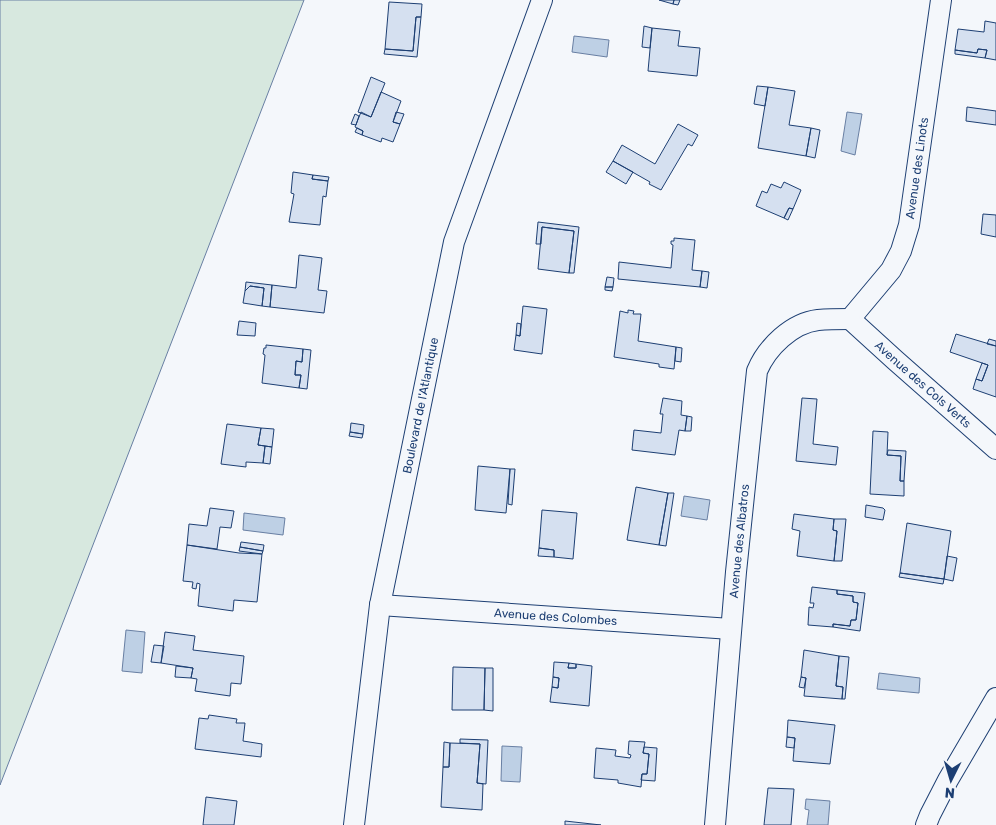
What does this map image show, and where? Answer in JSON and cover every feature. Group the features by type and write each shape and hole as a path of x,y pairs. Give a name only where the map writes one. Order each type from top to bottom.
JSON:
{"street":[{"name":"Boulevard de l'Atlantique","path":"354,825 380,605 454,242 542,0"},
{"name":"Avenue des Linots","path":"850,318 891,270 910,224 941,0"},
{"name":"Avenue des Cols Verts","path":"850,318 996,448"},
{"name":"Avenue des Albatros","path":"715,825 731,629 757,371 762,358 776,343 795,328 816,320 850,318"},
{"name":"Avenue des Colombes","path":"380,605 731,629"},
{"path":"926,825 948,780 996,698"}],"shaded area":[{"path":"0,0 304,0 0,785"}],"water":[{"path":"574,36 609,40 607,57 572,52"},
{"path":"847,112 862,114 855,155 841,151"},
{"path":"684,496 710,500 707,520 681,516"},
{"path":"244,513 285,518 283,535 243,530"},
{"path":"126,630 145,632 142,673 122,671"},
{"path":"879,673 920,678 919,693 877,689"},
{"path":"502,746 522,747 520,782 501,781"},
{"path":"806,799 830,801 828,825 807,825 809,810 805,809"}],"building":[{"path":"659,0 674,0 673,4"},
{"path":"674,0 680,0 678,5 673,4"},
{"path":"389,2 422,4 421,17 416,17 413,51 385,49"},
{"path":"416,17 421,17 417,57 384,54 385,49 413,51"},
{"path":"985,21 996,23 996,60 985,58 987,50 978,49 977,53 955,50 958,29 984,32"},
{"path":"644,26 652,28 650,48 642,47"},
{"path":"652,28 680,31 678,46 700,48 697,76 648,71"},
{"path":"978,49 987,50 985,58 955,54 955,50 977,53"},
{"path":"371,77 385,83 371,117 358,112"},
{"path":"757,86 768,87 765,106 754,104"},
{"path":"768,87 795,91 789,125 811,128 806,156 758,148"},
{"path":"381,92 401,101 393,122 400,124 393,142 382,138 381,142 362,135 363,131 355,127 361,112 371,117"},
{"path":"967,107 996,111 996,125 966,121"},
{"path":"396,112 404,114 400,124 393,122"},
{"path":"355,114 359,116 356,125 351,124"},
{"path":"678,124 698,135 692,146 688,144 661,190 613,161 622,145 655,164"},
{"path":"357,128 363,131 362,135 355,132"},
{"path":"811,128 820,130 815,158 806,156"},
{"path":"613,161 633,172 626,184 606,172"},
{"path":"293,172 313,175 312,179 328,181 326,197 323,196 320,225 289,222 294,194 291,193"},
{"path":"313,175 329,177 328,181 312,179"},
{"path":"784,182 801,190 793,209 789,208 784,218 756,206 762,191 767,193 771,184 781,188"},
{"path":"789,208 793,209 788,220 784,218"},
{"path":"983,214 996,215 996,237 981,234"},
{"path":"538,222 579,227 574,273 569,273 574,231 542,227 541,244 536,244"},
{"path":"542,227 574,231 569,273 538,269"},
{"path":"674,238 695,240 692,270 702,271 700,287 618,279 619,262 671,268 673,245 671,241 674,241"},
{"path":"299,255 322,258 318,290 327,291 324,313 270,307 272,285 296,288"},
{"path":"702,271 709,272 707,288 700,287"},
{"path":"607,277 614,278 613,287 605,287"},
{"path":"246,282 272,285 270,307 262,306 264,288 250,286 245,291"},
{"path":"250,286 264,288 262,306 243,303 245,291"},
{"path":"605,287 613,287 612,291 605,290"},
{"path":"523,306 547,309 542,354 514,350 516,335 520,336"},
{"path":"628,310 634,311 633,314 641,314 638,341 676,347 674,369 659,367 659,364 614,357 620,311 628,313"},
{"path":"239,321 256,323 255,336 237,335"},
{"path":"517,323 521,324 520,336 516,335"},
{"path":"956,334 996,346 996,397 973,389 976,379 982,381 988,365 950,352"},
{"path":"989,339 996,341 996,346 987,344"},
{"path":"266,345 303,349 302,362 296,361 295,375 301,375 299,388 262,383 265,355 263,354"},
{"path":"676,347 682,348 681,362 675,361"},
{"path":"303,349 311,350 307,389 299,388 301,375 295,375 296,361 302,362"},
{"path":"982,363 988,365 982,381 976,379"},
{"path":"663,398 682,401 681,415 687,416 685,431 679,430 675,455 632,450 634,430 661,433 663,414 660,414"},
{"path":"802,398 817,399 813,444 838,447 836,465 796,461"},
{"path":"687,416 692,417 691,431 685,431"},
{"path":"351,423 364,425 363,434 350,432"},
{"path":"227,424 261,428 258,445 265,446 263,463 246,462 246,467 221,464"},
{"path":"261,428 274,429 272,447 258,445"},
{"path":"873,431 888,432 887,455 901,456 900,481 904,481 904,496 870,494"},
{"path":"350,432 363,434 362,438 349,436"},
{"path":"265,446 272,447 270,464 263,463"},
{"path":"888,450 906,451 904,481 900,481 901,456 887,455"},
{"path":"478,466 510,469 506,513 475,510"},
{"path":"510,469 515,469 512,505 508,504"},
{"path":"636,487 668,493 659,545 627,540"},
{"path":"668,493 674,493 666,546 659,545"},
{"path":"866,505 883,508 885,510 883,520 865,517"},
{"path":"210,508 234,511 231,528 220,527 217,549 187,545 189,524 207,526"},
{"path":"542,510 577,513 573,559 554,557 554,550 539,548"},
{"path":"794,514 834,519 833,530 837,531 834,561 797,556 800,531 792,529"},
{"path":"834,519 846,519 842,561 834,561 837,531 833,530"},
{"path":"907,523 951,531 944,579 900,573"},
{"path":"241,542 264,545 263,551 240,547"},
{"path":"187,545 239,553 262,554 257,602 234,600 233,611 198,606 200,584 197,583 196,589 192,588 193,582 183,581"},
{"path":"240,547 263,551 262,554 239,551"},
{"path":"539,548 554,550 554,557 538,556"},
{"path":"947,556 957,558 953,581 944,579"},
{"path":"900,573 944,579 943,584 899,577"},
{"path":"812,587 837,590 837,594 853,596 853,602 858,603 856,620 851,620 850,626 833,624 833,627 808,625 809,607 813,608 814,603 810,603"},
{"path":"837,590 865,593 860,631 833,627 833,624 850,626 851,620 856,620 858,603 853,602 853,596 837,594"},
{"path":"165,632 195,636 193,650 244,656 241,684 231,683 230,696 195,691 197,679 191,678 193,668 161,663"},
{"path":"154,645 164,646 161,663 151,662"},
{"path":"804,650 839,656 836,686 843,687 842,699 804,696 806,678 801,677"},
{"path":"839,656 849,657 845,699 842,699 843,687 836,686"},
{"path":"554,662 569,663 568,668 576,668 576,664 592,666 589,706 550,702 552,687 558,688 559,678 553,677"},
{"path":"569,663 576,664 576,668 568,668"},
{"path":"176,666 193,668 191,678 175,677"},
{"path":"453,667 485,668 484,710 452,710"},
{"path":"485,668 493,668 493,711 484,710"},
{"path":"553,677 559,678 558,688 552,687"},
{"path":"801,677 806,678 804,688 799,687"},
{"path":"209,715 237,719 236,723 245,723 243,741 262,744 261,757 195,749 199,718 208,719"},
{"path":"788,720 835,725 830,764 793,761 795,738 787,737"},
{"path":"787,737 795,738 794,748 786,747"},
{"path":"460,739 488,740 486,784 477,783 480,744 460,743"},
{"path":"629,741 645,742 643,753 649,754 647,774 642,774 641,787 618,783 618,780 594,778 596,748 616,750 615,756 630,758 631,755 628,754"},
{"path":"444,742 450,743 449,767 443,767"},
{"path":"450,743 480,744 477,783 483,784 482,810 441,807 443,767 449,767"},
{"path":"644,747 657,748 655,781 641,780 642,774 647,774 649,754 643,753"},
{"path":"768,788 794,789 791,825 764,825"},
{"path":"206,797 237,801 234,825 203,825"},
{"path":"565,821 601,825 565,825"}]}
